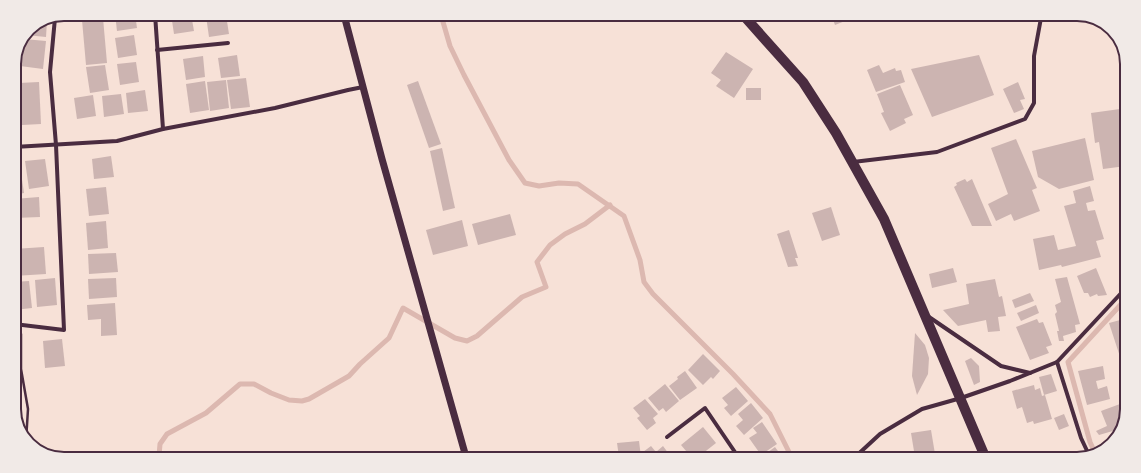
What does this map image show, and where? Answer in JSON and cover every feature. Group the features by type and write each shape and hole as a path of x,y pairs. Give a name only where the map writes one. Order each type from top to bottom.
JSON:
{"main road":[{"path":"749,21 803,82 836,133 884,219 983,452"}],"street":[{"path":"155,21 162,129"},
{"path":"346,21 465,452"},
{"path":"852,162 937,152 1025,119 1034,103 1034,56 1040,21"},
{"path":"21,325 64,330 56,145 50,72 55,22"},
{"path":"157,50 228,43"},
{"path":"21,147 117,141 162,129 275,108 363,87"},
{"path":"860,452 880,434 922,409 961,398 1057,362 1120,294"},
{"path":"925,315 1001,366 1030,373"},
{"path":"1057,362 1081,438 1087,451"},
{"path":"667,437 705,408 735,452"}],"path":[{"path":"21,325 21,369 28,409 27,431"}],"building":[{"path":"82,21 103,21 107,63 86,65"},
{"path":"116,21 136,21 137,28 117,31"},
{"path":"172,21 192,21 194,31 174,34"},
{"path":"207,21 227,21 229,34 209,37"},
{"path":"834,21 845,21 835,25"},
{"path":"47,25 46,37 32,36"},
{"path":"134,35 137,55 118,58 115,38"},
{"path":"29,39 46,41 43,69 21,66 22,53"},
{"path":"726,52 753,69 734,98 716,86 721,80 711,73"},
{"path":"237,55 240,76 221,78 218,58"},
{"path":"979,55 994,95 932,117 911,69"},
{"path":"203,56 205,77 186,80 183,59"},
{"path":"136,62 139,82 120,85 117,64"},
{"path":"105,65 109,90 90,93 86,67"},
{"path":"879,65 883,73 895,68 896,71 901,70 905,82 876,92 867,70"},
{"path":"246,78 250,107 231,109 227,80"},
{"path":"226,80 229,108 210,111 207,82"},
{"path":"205,81 209,110 190,113 186,84"},
{"path":"418,81 441,144 429,148 407,85"},
{"path":"39,82 41,124 22,125 21,83"},
{"path":"1018,82 1025,99 1020,100 1024,109 1014,113 1003,89"},
{"path":"900,85 913,115 904,119 906,123 890,131 881,113 884,112 877,94"},
{"path":"746,88 761,88 761,100 746,100"},
{"path":"145,90 148,111 128,113 126,93"},
{"path":"121,94 124,114 104,117 102,96"},
{"path":"93,95 96,116 77,119 74,98"},
{"path":"1120,109 1120,167 1103,169 1099,142 1095,143 1091,113"},
{"path":"1085,138 1094,180 1059,189 1038,177 1032,151"},
{"path":"1016,139 1037,188 1032,190 1040,211 1014,221 1011,214 996,221 988,204 1008,194 991,148"},
{"path":"442,148 455,208 443,211 430,151"},
{"path":"111,156 114,177 94,179 92,159"},
{"path":"45,159 49,186 29,189 25,161"},
{"path":"21,173 24,193 21,194"},
{"path":"965,179 967,182 972,179 992,226 972,226 954,187 957,185 956,183"},
{"path":"1090,186 1094,201 1086,203 1088,211 1095,210 1104,239 1096,241 1101,257 1062,267 1061,265 1039,270 1033,239 1054,235 1058,250 1076,246 1064,206 1076,203 1073,191"},
{"path":"106,187 109,214 89,216 86,189"},
{"path":"39,197 40,217 21,218 21,198"},
{"path":"831,207 840,235 822,241 812,213"},
{"path":"510,214 516,235 478,245 472,224"},
{"path":"462,220 468,246 433,255 426,230"},
{"path":"106,221 108,248 88,250 86,223"},
{"path":"789,230 798,258 795,258 798,266 788,267 777,234"},
{"path":"44,247 46,274 21,276 21,249"},
{"path":"116,253 118,272 89,274 88,254"},
{"path":"953,268 957,282 932,288 929,274"},
{"path":"1096,268 1107,295 1098,296 1097,294 1090,297 1088,293 1084,293 1077,276"},
{"path":"1067,277 1080,324 1075,325 1076,332 1063,336 1064,341 1059,341 1057,331 1059,331 1055,314 1057,312 1055,305 1061,302 1055,279"},
{"path":"55,278 57,305 37,307 35,280"},
{"path":"116,278 117,297 89,299 88,279"},
{"path":"995,279 999,297 1002,296 1006,316 998,317 1000,331 988,332 986,320 958,326 943,310 969,304 966,284"},
{"path":"29,281 32,308 21,309 21,282"},
{"path":"1030,293 1034,301 1015,308 1012,300"},
{"path":"115,303 117,335 101,336 101,319 88,320 87,305"},
{"path":"1036,305 1039,313 1021,321 1017,313"},
{"path":"1037,319 1039,323 1043,322 1052,345 1046,347 1049,353 1030,360 1016,327"},
{"path":"1120,320 1120,357 1109,323"},
{"path":"915,333 925,345 929,358 928,374 917,395 912,376"},
{"path":"62,339 65,366 45,368 43,341"},
{"path":"703,354 720,371 713,379 711,377 703,385 688,370"},
{"path":"971,358 979,366 980,382 974,385 965,361"},
{"path":"1103,366 1105,379 1096,381 1098,389 1107,386 1110,399 1087,405 1078,371"},
{"path":"685,371 697,388 680,400 669,386"},
{"path":"1051,374 1057,391 1044,395 1039,377"},
{"path":"665,384 679,401 666,412 663,408 659,411 648,398"},
{"path":"1034,385 1035,390 1040,388 1042,396 1045,395 1052,419 1034,424 1033,421 1027,423 1022,407 1017,409 1012,391"},
{"path":"736,387 748,401 731,416 724,408 728,405 722,398"},
{"path":"645,399 658,414 653,418 656,423 647,430 637,418 640,416 633,408"},
{"path":"751,403 763,418 744,435 736,426 743,420 738,414"},
{"path":"1120,404 1119,417 1114,431 1099,435 1096,431 1107,426 1101,411"},
{"path":"1064,414 1069,426 1059,430 1054,418"},
{"path":"762,422 777,444 765,452 759,452 749,438 757,433 753,428"},
{"path":"703,427 716,443 705,452 687,452 681,445"},
{"path":"931,430 935,452 914,452 911,433"},
{"path":"639,441 640,452 618,452 617,443"},
{"path":"651,446 656,452 643,452"},
{"path":"663,446 668,452 656,452"},
{"path":"775,447 779,452 768,452"}],"waterway":[{"path":"443,21 450,46 464,75 509,160 525,183 539,186 559,183 578,184 624,216 640,260 644,282 653,294 733,374 770,414 789,452"},
{"path":"159,452 160,444 167,434 206,413 240,384 254,384 289,400 302,401 309,399 349,376 389,338 403,308 455,338 467,341 477,336 522,297 546,287 537,262 550,245 565,234 585,224 610,205"},
{"path":"1093,449 1068,362 1120,305"}]}
